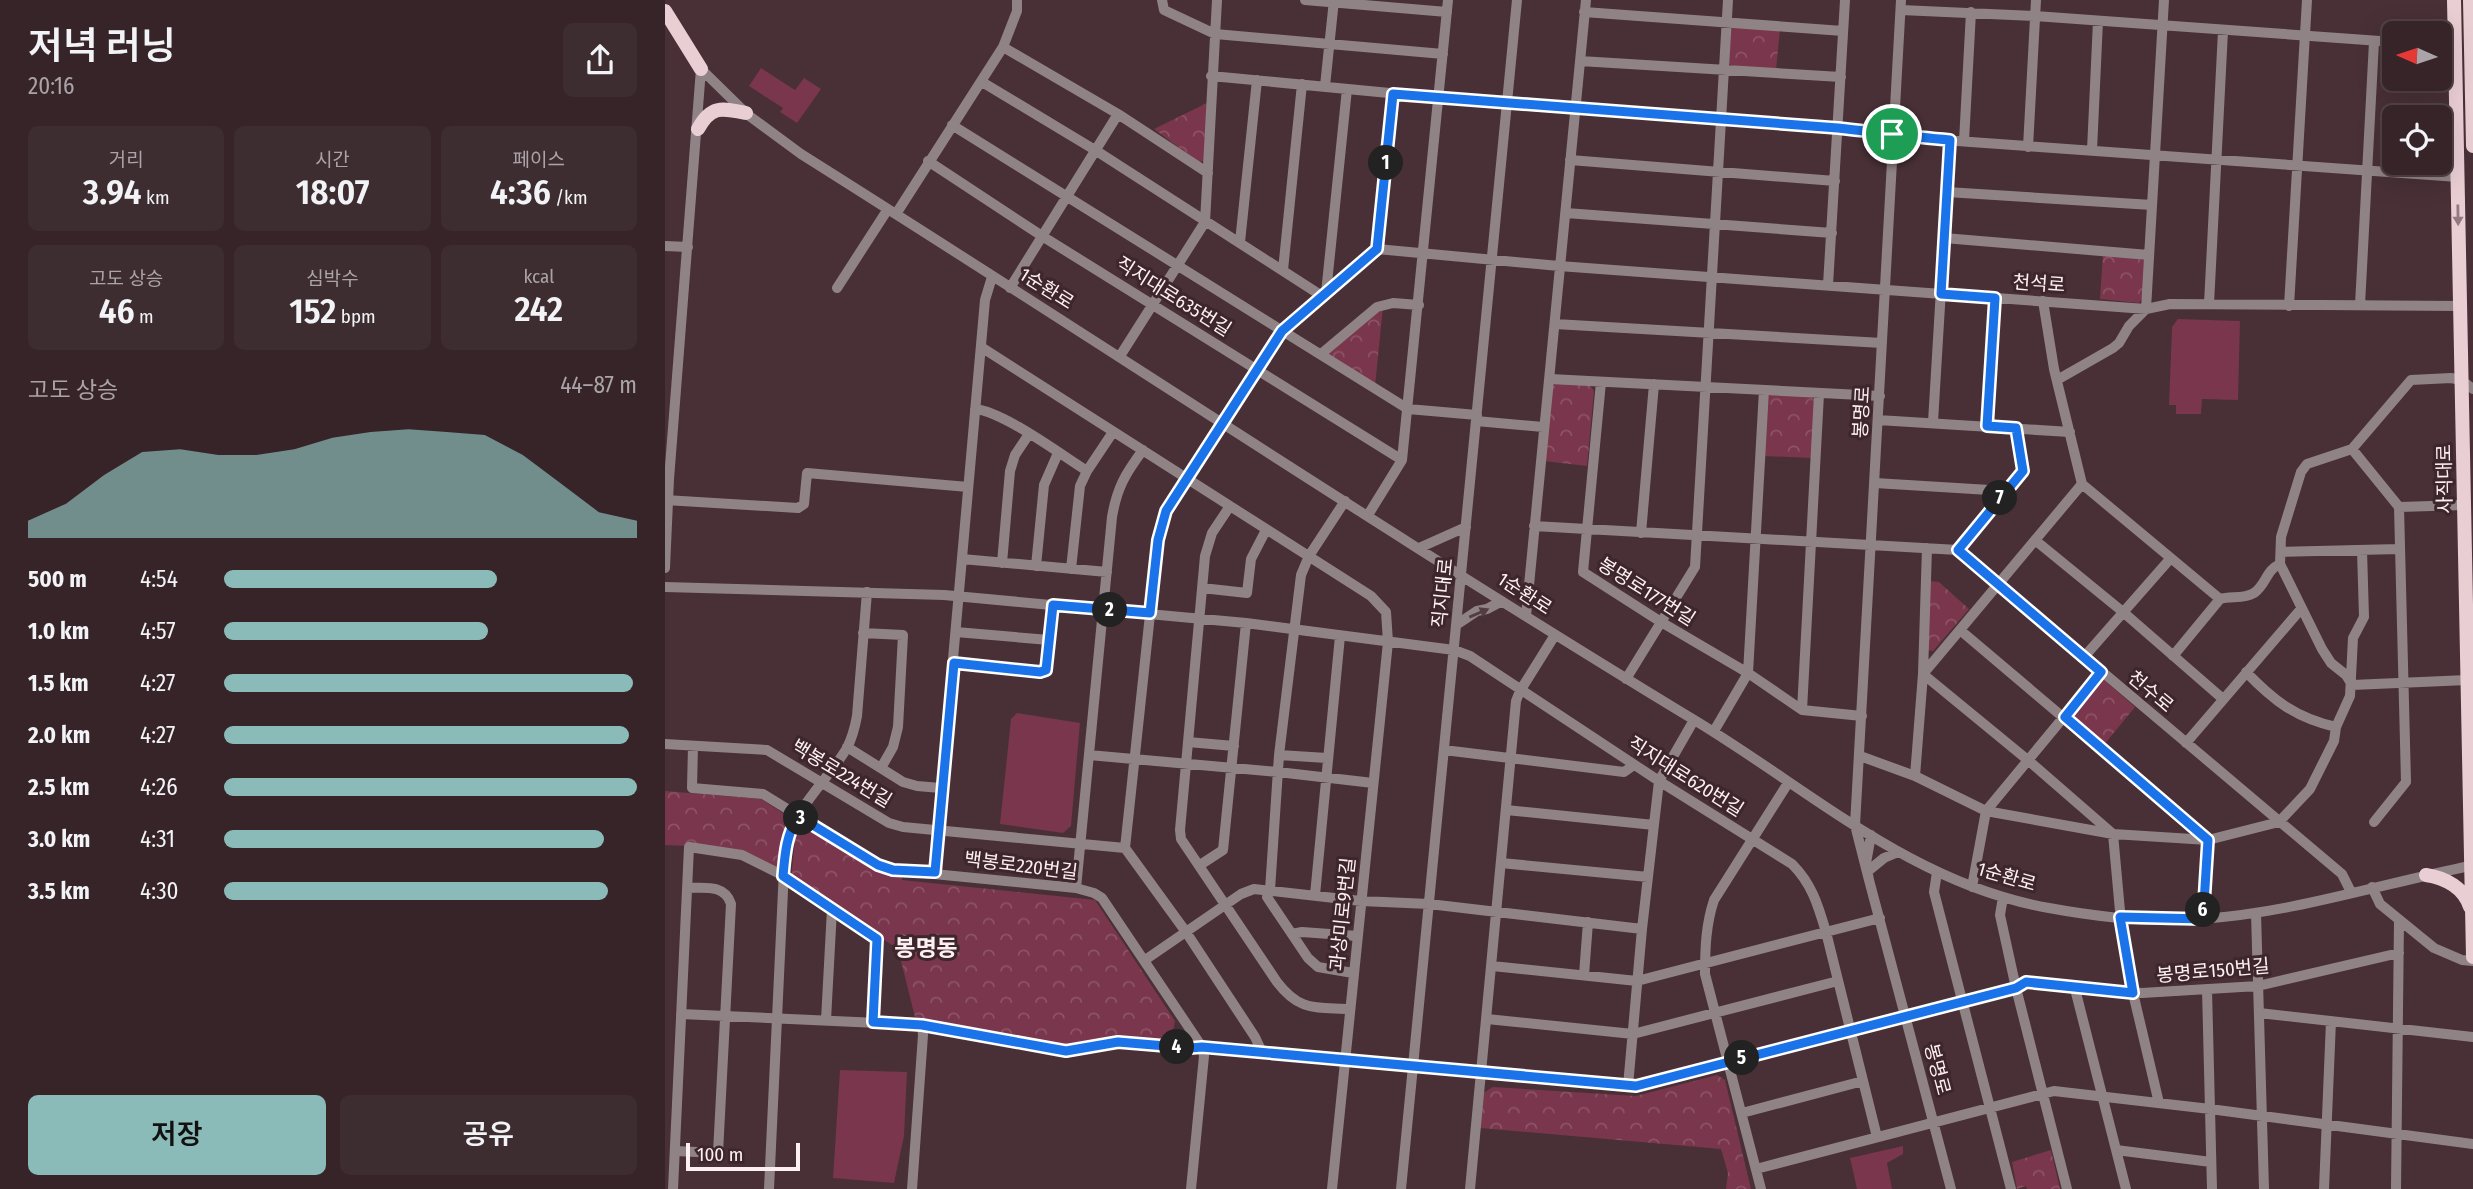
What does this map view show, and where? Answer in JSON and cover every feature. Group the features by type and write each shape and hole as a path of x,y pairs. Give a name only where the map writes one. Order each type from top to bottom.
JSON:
{"main road":[{"name":"사직대로","path":"2454,0 2460,306 2468,385 2464,505 2473,959"},
{"path":"2470,0 2473,146"},
{"name":"1순환로","path":"665,11 701,69"},
{"path":"698,129 704,118 713,110 746,113"},
{"path":"2426,875 2445,880 2460,890 2467,897 2472,918"}],"street":[{"path":"837,288 929,161 982,82 1003,47 1017,12 1017,0"},
{"path":"1162,0 1164,10 1215,34 1443,54"},
{"path":"1120,356 1205,222 1217,0"},
{"path":"1305,0 1448,6 1402,460 1368,515"},
{"name":"직지대로","path":"1401,1189 1517,0"},
{"path":"1626,679 1695,567 1728,0"},
{"path":"1828,285 1845,0"},
{"path":"2028,147 2036,0"},
{"path":"2057,380 2113,348 2129,326 2147,309 2164,0"},
{"path":"2289,306 2307,0"},
{"path":"1325,86 1333,1"},
{"path":"1901,5 2382,41"},
{"name":"봉명로","path":"1901,5 1855,825 1951,1189"},
{"path":"1526,616 1585,6 1843,31"},
{"path":"1964,141 1971,12"},
{"path":"2092,150 2098,21"},
{"path":"2209,304 2223,31"},
{"path":"2360,305 2374,41"},
{"path":"1003,47 1118,114 1208,173"},
{"path":"1580,61 1841,77"},
{"path":"665,568 667,500 701,69"},
{"name":"1순환로","path":"701,69 746,113 801,154 1555,635 1713,731 1788,783 1898,852 1937,873 2003,897 2047,908 2120,917 2203,919 2256,913 2472,866"},
{"path":"1211,76 1575,110 1838,128 1901,137 2458,177"},
{"path":"1240,243 1257,80"},
{"path":"982,82 1324,295"},
{"path":"1283,270 1303,84"},
{"path":"1324,295 1347,89"},
{"path":"1262,1052 1255,1037 1186,932 1125,848 1160,525 1166,511 1282,331 1377,249 1393,94"},
{"path":"1010,288 1118,114"},
{"path":"952,125 1408,409 1543,427"},
{"path":"1933,422 1950,140"},
{"path":"1570,160 1835,181"},
{"name":"직지대로635번길","path":"929,161 1042,236 1402,460"},
{"path":"1947,192 2152,205"},
{"path":"1566,213 1832,233"},
{"path":"1944,238 2149,255"},
{"path":"665,246 688,247"},
{"name":"천석로","path":"1377,249 1559,266 2147,309 2170,304 2460,306"},
{"path":"935,872 985,300 992,276"},
{"path":"1987,426 1995,298"},
{"path":"2043,301 2057,380 2083,484 2220,599 2249,596 2261,587 2272,568 2280,564"},
{"path":"1321,355 1385,303 1419,305"},
{"path":"1555,324 1882,343"},
{"name":"과상미로9번길","path":"981,347 1309,556 1379,602 1386,612 1388,642 1332,1189"},
{"path":"1550,379 1880,397"},
{"path":"2352,685 2346,675 2331,663 2280,564 2281,537 2301,472 2307,464 2352,449 2411,380 2468,385"},
{"name":"봉명로177번길","path":"1601,382 1583,572 1748,673 1803,710 1862,716"},
{"path":"1641,533 1654,384"},
{"path":"1713,731 1748,673 1764,390"},
{"path":"1803,710 1819,394"},
{"path":"975,409 984,410 1029,434 1087,471"},
{"path":"1878,420 2070,432"},
{"path":"1534,526 1958,550 2023,471 2016,428"},
{"path":"1071,569 1077,498 1087,471 1113,432"},
{"path":"1002,563 1010,471 1015,455 1029,434"},
{"path":"2352,449 2399,507 2406,782 2374,822"},
{"path":"1076,888 1117,492 1143,450"},
{"path":"1036,566 1044,485 1058,453"},
{"path":"667,500 798,508 804,504 807,473 968,487"},
{"path":"1875,483 2006,491"},
{"path":"1923,674 2083,484"},
{"path":"1345,501 1309,556 1301,575 1279,755 1267,897 1308,958 1318,967 1353,973"},
{"path":"2399,507 2464,505"},
{"path":"1230,506 1207,544 1184,765 1179,830 1181,839 1277,982 1292,1000 1303,1006 1350,1009"},
{"path":"1419,548 1466,527"},
{"path":"1202,589 1247,593 1251,559 1266,530"},
{"path":"2035,541 2123,612 2223,699"},
{"path":"1915,776 1923,674 1927,548"},
{"path":"2281,552 2399,549"},
{"name":"천수로","path":"1958,550 2342,874 2351,892"},
{"path":"1860,756 1915,776 1986,811 2113,834 2208,840 2279,822 2310,789 2334,741 2336,727 2350,696 2353,638 2364,617 2362,550"},
{"path":"962,559 1107,572"},
{"path":"2084,657 2170,559"},
{"path":"665,587 958,597 1150,613 1454,650"},
{"path":"769,1189 783,876 788,834 821,781 847,747 857,716 867,592"},
{"path":"2173,656 2220,599"},
{"path":"1456,625 1477,611 1502,601"},
{"path":"954,663 1040,672 1046,670 1053,605"},
{"path":"2186,743 2301,609"},
{"path":"1200,865 1223,850 1246,624"},
{"path":"1960,630 2208,840"},
{"path":"956,632 1049,640"},
{"path":"863,633 903,635 898,727 893,747 881,768"},
{"path":"1470,1189 1516,701 1555,635"},
{"path":"1315,895 1340,636"},
{"name":"직지대로620번길","path":"1454,650 1470,656 1658,781 1792,864 1802,874 1816,898 1826,932 1878,1137"},
{"path":"1972,887 1986,811 2101,672"},
{"path":"2246,672 2281,705 2315,722 2336,727"},
{"path":"1923,674 2113,834 2120,917 2133,993 2158,1103"},
{"path":"2352,685 2467,680"},
{"path":"1628,1086 1658,781 1695,720"},
{"path":"1188,742 1234,746"},
{"name":"백봉로224번길","path":"665,744 767,750 889,823 904,827 1125,848"},
{"name":"백봉로220번길","path":"693,746 692,789 763,794 878,865 893,870 935,872 1076,888 1094,893 1102,898 1202,1047"},
{"path":"847,747 903,782 941,788"},
{"path":"1444,750 1624,772 1634,765"},
{"path":"1089,755 1373,783"},
{"path":"1279,755 1327,758"},
{"path":"1761,1189 1705,974 1705,946 1714,900 1788,783"},
{"path":"1506,810 1654,825"},
{"name":"봉명로","path":"1869,876 1866,863 1871,835"},
{"path":"2203,919 2208,840"},
{"path":"673,1189 689,847 742,855 783,876 877,939 873,1022"},
{"path":"1869,876 1884,858 1898,852"},
{"path":"1501,863 1648,877"},
{"path":"1937,873 1934,892 2011,1189"},
{"path":"2372,887 2379,904 2434,948 2462,960 2473,959"},
{"path":"675,1151 718,1153 731,904 728,895 721,890 687,888"},
{"path":"1145,960 1241,894 1254,890 1361,901 1429,904 1642,929"},
{"path":"2003,897 2000,915 2067,1189"},
{"path":"825,1020 832,909"},
{"path":"2256,913 2264,1189"},
{"path":"1492,965 1637,981 1880,918"},
{"path":"2396,1189 2399,920"},
{"path":"1584,975 1588,922"},
{"path":"1292,934 1302,932 1357,936"},
{"name":"봉명로150번길","path":"681,1014 922,1025 1066,1051 1118,1042 1202,1047 1628,1086 2016,988 2026,982 2133,993 2258,986 2399,953"},
{"path":"1487,1019 1633,1034 1838,981"},
{"path":"2074,985 2126,1189"},
{"path":"2207,989 2212,1189"},
{"path":"2259,1013 2473,1037"},
{"path":"2324,1189 2331,1021"},
{"path":"912,1189 922,1025"},
{"path":"1191,1189 1204,1056 1202,1047"},
{"path":"1742,1113 1863,1081"},
{"path":"1756,1169 2054,1091 2210,1108 2473,1144"},
{"path":"2116,1150 2211,1162"}],"green space":[{"path":"1735,25 1780,29 1776,70 1733,68 1729,63 1731,29"},
{"path":"761,68 795,90 804,78 821,89 797,123 780,112 783,108 749,86"},
{"path":"1207,103 1204,161 1198,162 1154,129"},
{"path":"2103,253 2144,260 2143,297 2139,303 2100,299"},
{"path":"1383,307 1375,386 1326,353"},
{"path":"2178,319 2240,321 2238,400 2202,399 2201,414 2176,414 2176,405 2169,405 2172,327"},
{"path":"1557,382 1590,385 1594,391 1587,466 1544,461 1551,388"},
{"path":"1771,394 1810,395 1816,402 1812,458 1763,456 1766,399"},
{"path":"1929,581 1939,582 1969,609 1933,651 1927,650"},
{"path":"2099,679 2103,679 2135,707 2103,746 2073,720 2072,714"},
{"path":"1017,713 1080,723 1071,826 1063,833 1000,824 1011,719"},
{"path":"665,791 761,799 792,819 783,862 776,869 690,846 665,845"},
{"path":"803,823 902,874 902,880 1095,900 1175,1021 1171,1043 1116,1037 1064,1048 916,1021 898,949 791,878 796,831"},
{"path":"840,1070 907,1072 904,1136 894,1183 833,1178"},
{"path":"1717,1075 1725,1080 1751,1189 1726,1189 1728,1173 1721,1149 1480,1128 1483,1093 1493,1087 1636,1096"},
{"path":"1903,1146 1903,1154 1887,1163 1892,1189 1857,1189 1850,1158"},
{"path":"2051,1150 2060,1189 2027,1189 2026,1186 2017,1189 2012,1162"}],"district":[{"name":"봉명동","path":"926,948"}],"route":[{"path":"1393,94 1892,134 1950,140 1941,294 1995,298 1987,426 2016,428 2023,471 1958,550 2101,672 2065,717 2208,840 2203,919 2120,917 2133,993 2026,982 2016,988 1636,1086 1202,1047 1118,1042 1066,1051 922,1025 873,1022 877,939 783,876 788,834 798,816 878,865 893,870 935,872 954,663 1040,672 1046,670 1053,605 1150,613 1160,525 1166,511 1282,331 1377,249 1393,94"}]}
